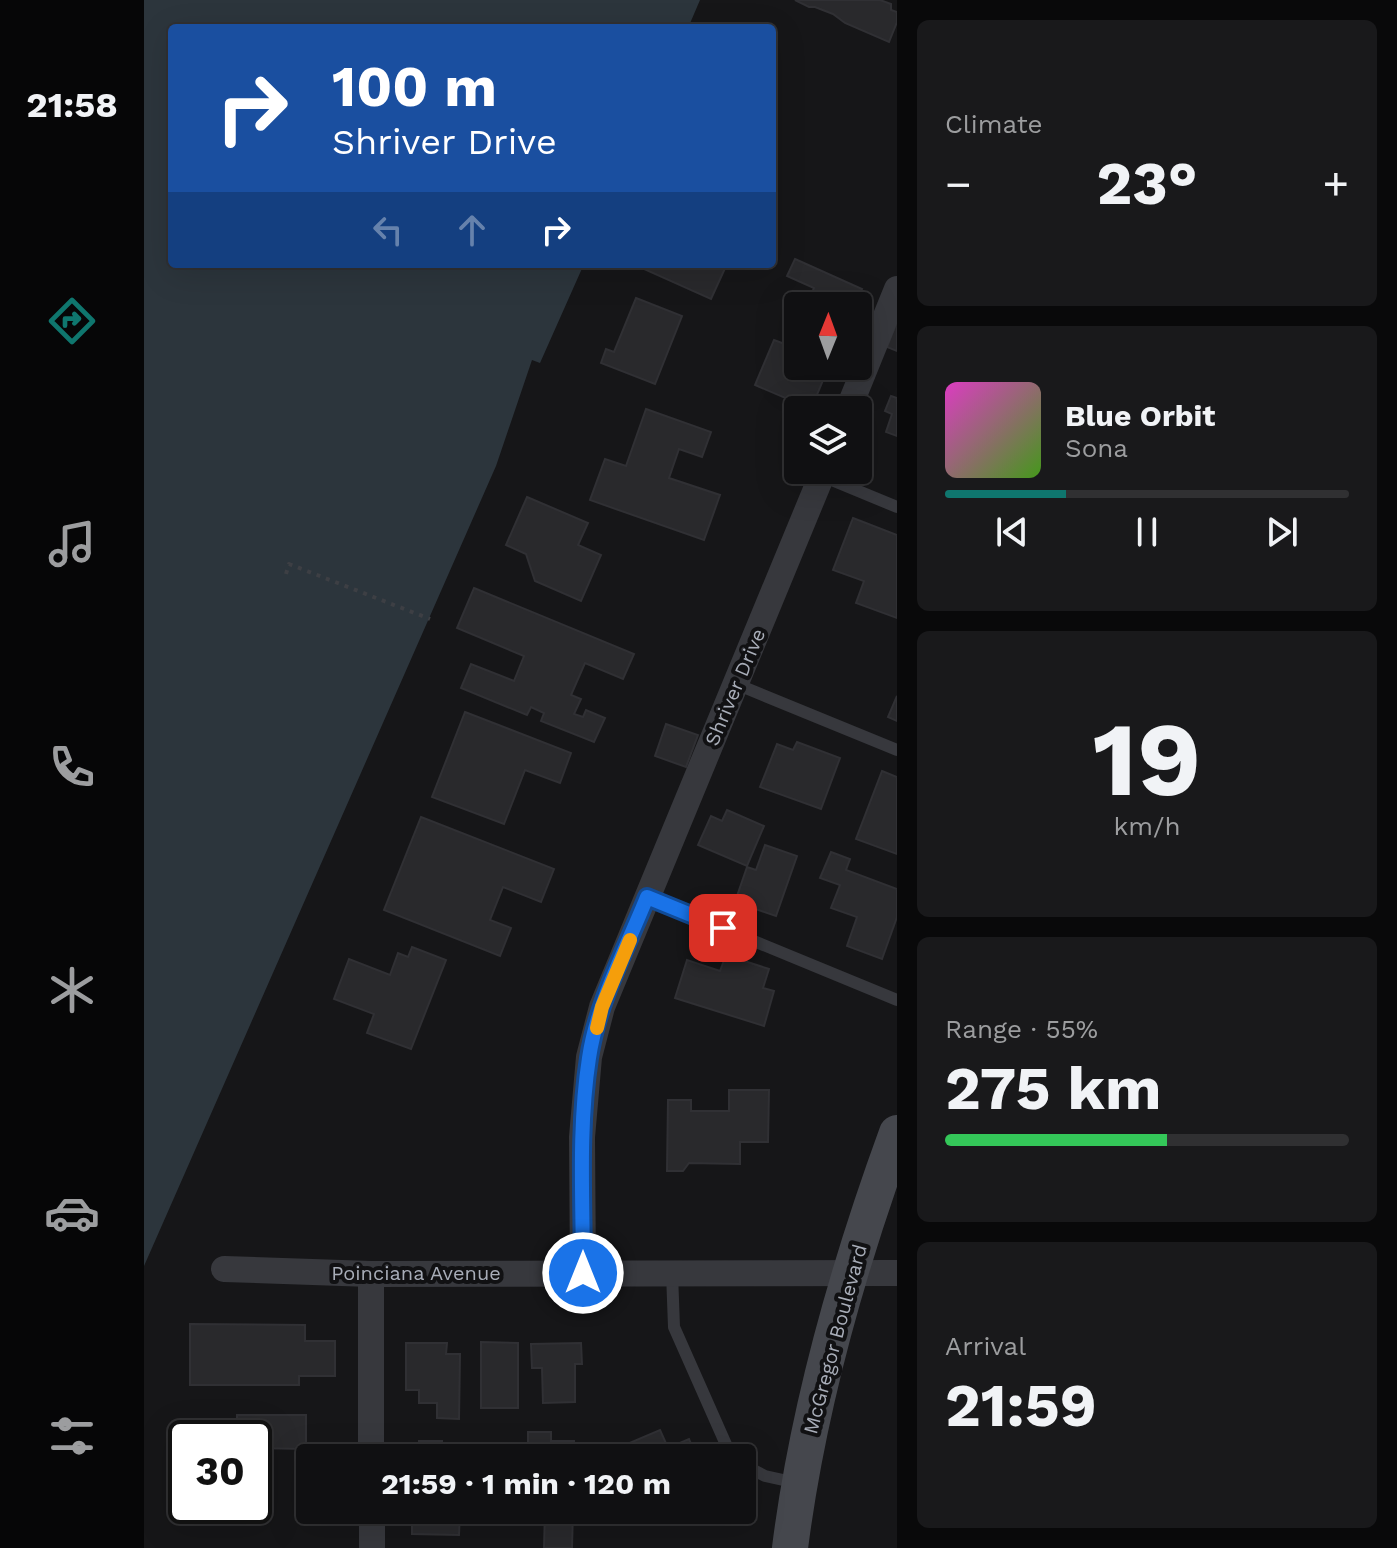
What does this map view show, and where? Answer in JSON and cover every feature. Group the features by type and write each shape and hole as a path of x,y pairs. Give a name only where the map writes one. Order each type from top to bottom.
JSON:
{"main road":[{"name":"McGregor Boulevard","path":"790,1548 826,1362 849,1273 897,1133"}],"street":[{"path":"854,396 897,289"},
{"name":"Shriver Drive","path":"583,1273 582,1137 589,1057 602,1007 818,484"},
{"name":"Poinciana Avenue","path":"224,1269 371,1274 897,1273"},
{"path":"371,1274 371,1444"},
{"path":"372,1524 372,1548"}],"lane":[{"name":"Shriver Drive","path":"847,484 897,507"},
{"path":"736,684 897,750"},
{"path":"647,897 897,1000"},
{"path":"672,1273 674,1327 726,1444"},
{"path":"756,1471 801,1484"}],"path":[{"path":"286,574 289,564 430,619"}],"shaded area":[{"path":"144,0 700,0 690,24 168,24 168,268 582,268 540,363 532,360 496,466 144,1266"}],"building":[{"path":"795,0 880,0 891,4 891,10 897,12 897,22 889,42 845,23 833,14"},
{"path":"795,259 862,289 861,292 812,292 814,288 787,276"},
{"path":"644,268 725,268 711,299"},
{"path":"636,298 682,316 655,384 601,363 606,349 614,352"},
{"path":"897,322 897,351 887,347"},
{"path":"774,340 784,344 784,380 823,380 816,396 784,397 755,385"},
{"path":"891,396 897,398 897,436 886,432 892,414 885,411"},
{"path":"646,409 711,432 702,457 679,449 669,478 720,495 704,540 590,500 605,459 626,466"},
{"path":"527,497 588,523 578,545 601,555 581,601 535,581 526,554 506,545"},
{"path":"853,518 897,535 897,618 856,603 864,581 833,570"},
{"path":"474,588 634,654 623,679 585,663 571,695 581,699 574,714 583,717 586,710 605,718 594,742 541,721 544,713 531,707 527,715 461,688 471,664 514,681 524,656 457,628"},
{"path":"897,696 897,721 888,717"},
{"path":"465,712 571,753 560,783 525,770 504,824 432,797"},
{"path":"666,724 698,735 686,767 655,756"},
{"path":"797,742 840,758 821,809 760,787 777,744 793,750"},
{"path":"882,771 897,777 897,854 856,839"},
{"path":"727,810 764,826 747,866 698,845 711,816 722,821"},
{"path":"421,817 554,869 541,902 503,887 490,920 511,928 500,956 384,910"},
{"path":"765,845 797,856 776,916 735,902 747,867 756,870"},
{"path":"831,852 850,859 846,870 897,889 897,917 882,959 847,946 857,917 831,908 840,885 820,878"},
{"path":"412,947 446,960 411,1049 367,1033 374,1014 334,999 349,959 390,975 398,953 408,957"},
{"path":"726,955 769,969 763,988 774,991 764,1026 675,998 687,960 720,971"},
{"path":"729,1090 769,1090 768,1142 740,1142 740,1164 689,1163 683,1171 667,1171 668,1100 691,1100 691,1111 729,1111"},
{"path":"190,1324 305,1325 305,1341 335,1341 335,1376 299,1376 299,1385 190,1385"},
{"path":"481,1342 518,1343 518,1408 481,1408"},
{"path":"406,1343 447,1343 446,1354 460,1354 459,1419 437,1418 437,1403 419,1403 419,1390 406,1390"},
{"path":"581,1343 582,1364 575,1364 575,1402 543,1403 542,1368 532,1368 531,1344"},
{"path":"237,1415 306,1415 306,1444 296,1444 296,1449 272,1448 272,1420 237,1420"},
{"path":"660,1430 666,1444 627,1444"},
{"path":"528,1432 551,1432 551,1441 574,1441 574,1444 528,1444"},
{"path":"419,1441 442,1441 442,1444 419,1444"},
{"path":"412,1524 459,1524 459,1535 412,1534"},
{"path":"545,1524 573,1524 572,1548 544,1548"}],"slow traffic":[{"path":"597,1028 602,1007 630,940"}],"route":[{"path":"583,1273 582,1137 589,1057 602,1007 647,897 723,928"}]}
